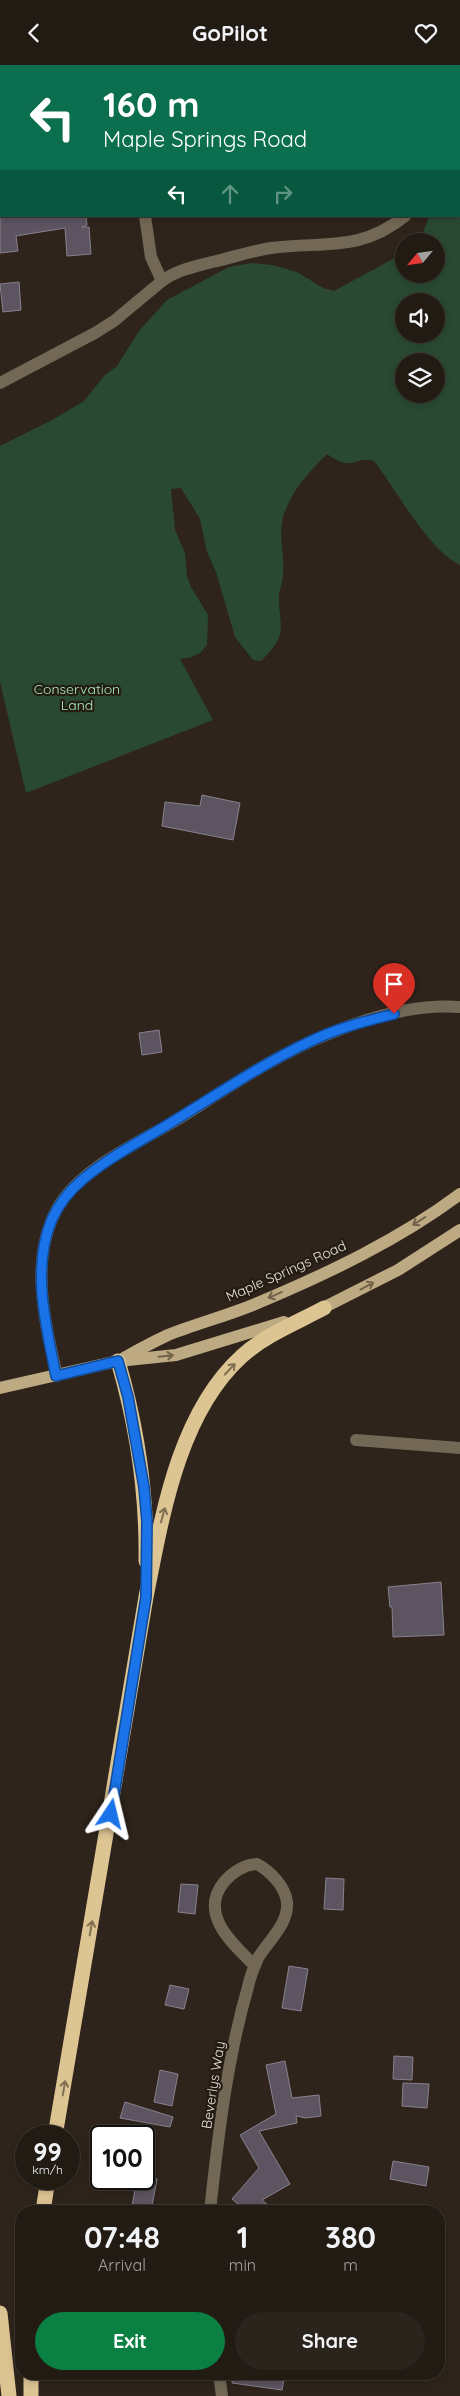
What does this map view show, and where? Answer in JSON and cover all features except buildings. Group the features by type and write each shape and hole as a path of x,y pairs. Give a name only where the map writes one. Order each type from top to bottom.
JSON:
{"highway":[{"path":"57,2125 146,1597 162,1521 177,1470 192,1428 215,1387 231,1367 257,1345 324,1308"},
{"path":"118,1361 128,1397 144,1487 147,1521 146,1597"},
{"path":"44,2205 46,2190"},
{"path":"0,2313 9,2396"},
{"path":"31,2380 31,2396"}],"main road":[{"name":"Maple Springs Road","path":"118,1361 167,1336 259,1303 308,1281 382,1243 460,1194"},
{"name":"Maple Springs Road","path":"0,1388 118,1361 176,1355 241,1337 324,1308 398,1270 460,1230"}],"street":[{"path":"145,217 151,257 162,281"},
{"path":"0,383 95,333 114,321 162,281 187,269 271,248 343,244 367,238 388,228 404,217"},
{"path":"56,1376 45,1312 42,1252 46,1235 57,1210 67,1194 82,1180 262,1066 312,1041 353,1025 403,1012 430,1007 460,1007"},
{"path":"356,1440 460,1448"},
{"name":"Beverlys Way","path":"211,2205 236,2037 244,2002 255,1966 280,1928 287,1902 280,1885 269,1872 257,1865 245,1867 228,1877 217,1893 214,1905 216,1917 227,1939 255,1966"},
{"path":"220,2380 222,2396"}],"green space":[{"name":"Conservation Land","path":"429,217 460,217 460,565 448,557 425,533 374,461 361,460 348,463 336,460 327,454 307,475 295,491 286,508 281,531 283,580 279,594 280,636 261,661 253,660 235,637 216,572 207,552 200,519 181,488 171,489 175,530 185,553 187,576 191,587 208,615 207,645 200,653 192,657 180,659 213,720 26,793 0,682 0,446 52,420 84,401 105,375 117,366 139,331 167,300 229,267 251,263 272,265 297,272 323,288 334,291 395,258 395,283 445,283 445,233 423,233"}],"route":[{"path":"111,1814 146,1597 147,1521 144,1487 128,1397 118,1361 56,1376 42,1283 41,1262 46,1235 57,1210 67,1194 82,1180 107,1162 262,1066 333,1032 394,1014"}]}
